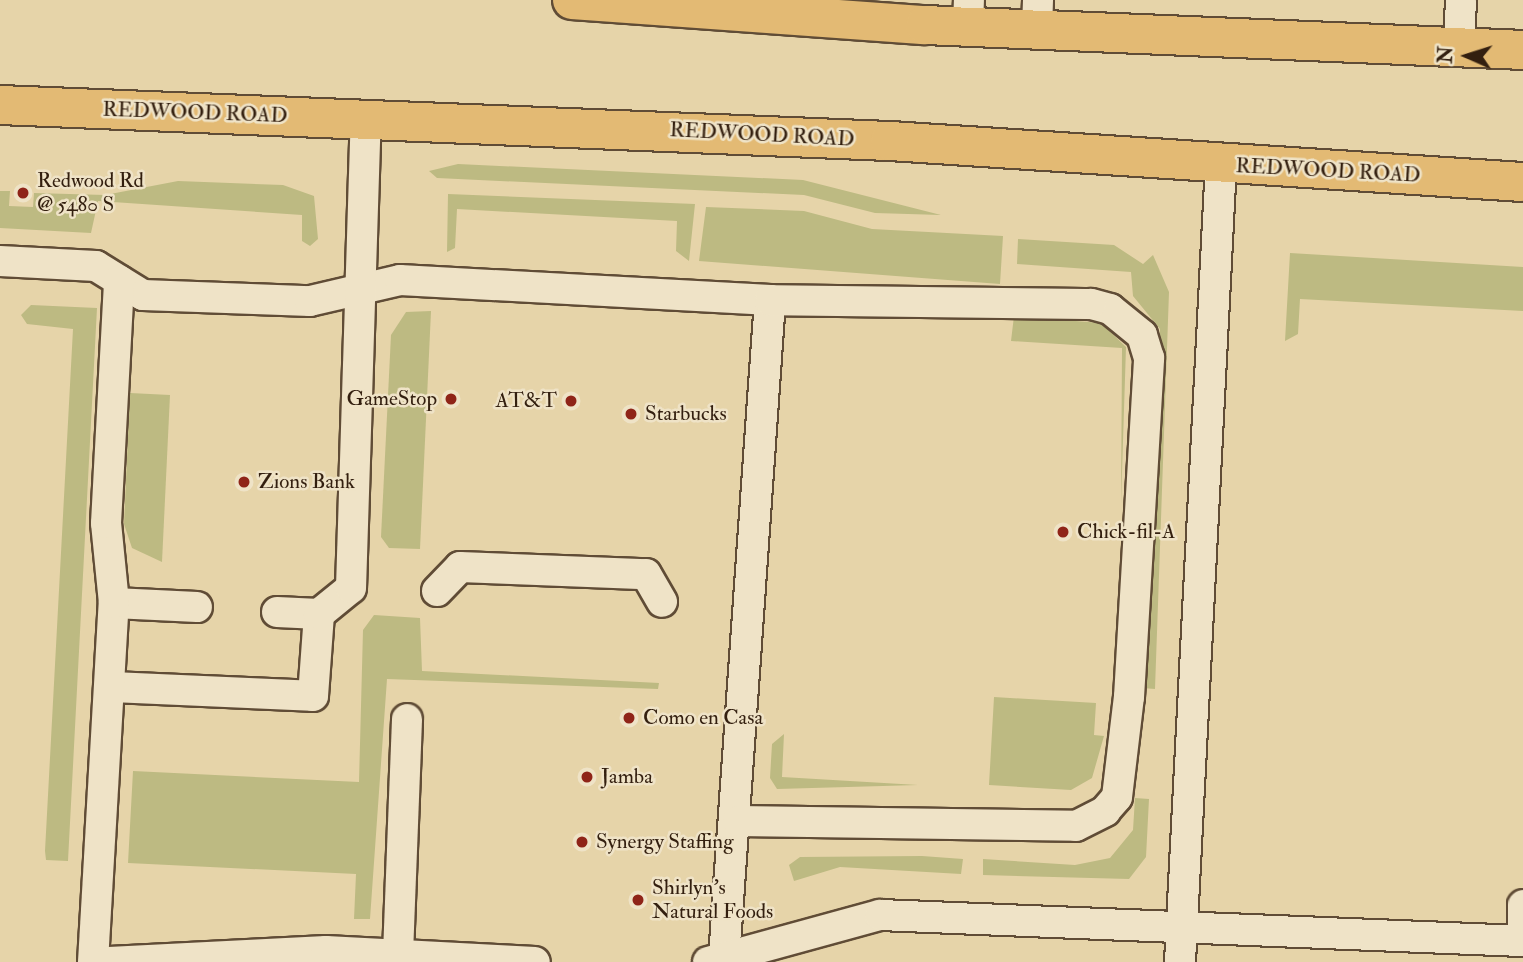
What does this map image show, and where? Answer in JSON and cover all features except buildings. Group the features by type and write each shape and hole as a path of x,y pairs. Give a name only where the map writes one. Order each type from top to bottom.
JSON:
{"main road":[{"path":"572,0 1037,14 1523,50"},
{"name":"REDWOOD ROAD","path":"0,105 890,141 1221,165 1523,182"}],"lane":[{"path":"1459,46 1461,0"},
{"path":"277,612 319,614 351,587 358,290 366,120"},
{"path":"1180,962 1221,165"},
{"path":"0,261 96,266 143,295 310,301 400,279 920,307 949,298 1091,304 1110,309 1142,335 1148,372 1125,763 1117,797 1091,821 1062,829 993,822 821,826 738,821"},
{"path":"93,962 114,603 106,523 120,280"},
{"path":"770,300 738,821 716,960 880,915 1522,941 1523,905"},
{"path":"437,591 460,567 646,574 662,602"},
{"path":"114,603 197,607"},
{"path":"110,687 313,696 319,614"},
{"path":"398,954 407,719"},
{"path":"109,962 398,954 535,962"}],"shaded area":[{"path":"458,164 803,180 941,215 875,213 804,195 437,178 429,171"},
{"path":"178,181 283,185 314,196 318,239 310,246 302,241 302,215 98,201 91,233 0,228 0,191 10,191 9,206 33,207 34,193 105,195"},
{"path":"448,194 695,204 689,261 676,251 677,221 457,209 455,248 447,252"},
{"path":"706,207 804,211 872,229 1003,236 1000,284 699,261"},
{"path":"1018,239 1114,245 1143,264 1153,255 1169,292 1155,689 1142,688 1160,329 1133,296 1131,272 1017,264"},
{"path":"1290,253 1523,267 1523,311 1300,299 1298,334 1285,341"},
{"path":"31,305 97,308 68,861 46,860 45,851 73,329 27,324 21,315"},
{"path":"431,311 420,549 389,548 381,537 391,335 406,312"},
{"path":"1014,316 1101,323 1126,347 1121,504 1122,348 1011,341"},
{"path":"130,393 170,395 162,562 132,548 124,524"},
{"path":"374,615 420,618 422,671 659,683 658,689 387,679 370,919 354,919 356,874 128,863 133,771 359,782 363,630"},
{"path":"994,697 1096,703 1094,735 1104,736 1092,778 1071,790 989,785"},
{"path":"784,734 782,777 918,785 777,789 770,778 772,744"},
{"path":"1135,798 1149,799 1146,857 1129,879 983,875 983,859 1075,865 1110,858 1133,830"},
{"path":"922,856 963,859 961,874 840,867 794,881 789,865 800,857"}],"place":[{"name":"Redwood Rd @ 5480 S","path":"23,193"},
{"name":"GameStop","path":"451,399"},
{"name":"AT&T","path":"571,401"},
{"name":"Starbucks","path":"631,414"},
{"name":"Zions Bank","path":"244,482"},
{"name":"Chick-fil-A","path":"1063,532"},
{"name":"Como en Casa","path":"629,718"},
{"name":"Jamba","path":"587,777"},
{"name":"Synergy Staffing","path":"582,842"},
{"name":"Shirlyn's Natural Foods","path":"638,900"}]}
